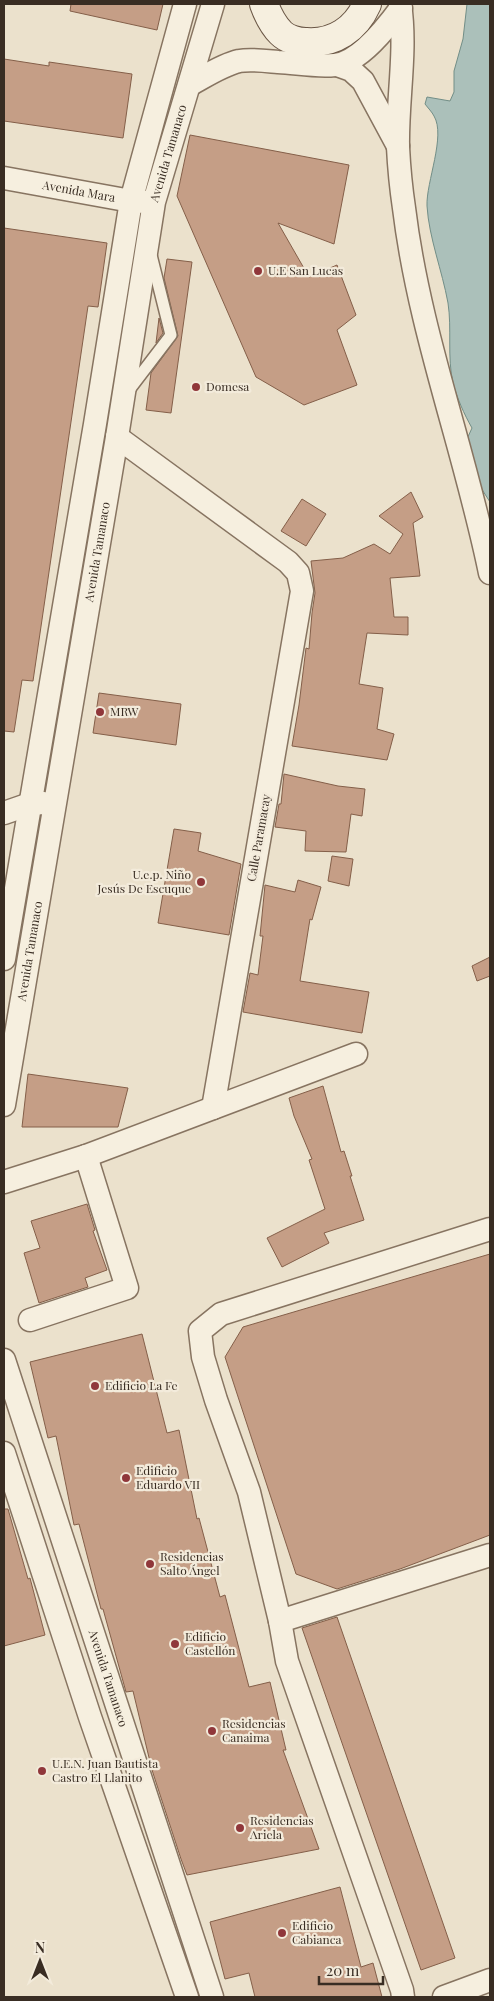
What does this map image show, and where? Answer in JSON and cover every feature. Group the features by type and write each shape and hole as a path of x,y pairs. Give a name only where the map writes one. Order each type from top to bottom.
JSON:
{"street":[{"name":"Avenida Tamanaco","path":"4,959 96,424 131,201 186,4"},
{"name":"Avenida Tamanaco","path":"4,1105 117,437 154,202 191,84 213,4"},
{"path":"264,4 269,18 282,35 298,42 317,43 332,40 346,32 360,17 367,4"},
{"path":"191,84 223,67 239,61 282,62 315,66 337,65 351,59 366,48 392,21 400,6"},
{"path":"400,6 401,80 398,147 404,209 414,269 432,346 490,573"},
{"path":"337,65 352,70 363,81 398,147"},
{"name":"Avenida Mara","path":"4,178 131,201 154,202"},
{"name":"Calle Paramacay","path":"117,437 288,562 298,573 302,591 214,1108"},
{"path":"4,813 30,804 55,802"},
{"path":"4,1182 86,1156 356,1054"},
{"path":"30,1320 127,1288 86,1156"},
{"path":"403,1997 287,1661 280,1620 249,1492 202,1356 200,1331 221,1314 490,1229"},
{"name":"Avenida Tamanaco","path":"4,1360 212,1997"},
{"path":"4,1453 93,1727 187,1997"},
{"path":"280,1620 490,1555"},
{"path":"444,1997 490,1980"}],"lane":[{"path":"123,398 171,335 148,244"}],"water":[{"path":"467,4 490,4 490,502 474,477 467,439 472,428 461,406 453,383 450,363 448,303 430,230 427,206 438,135 434,116 425,104 427,97 450,101 454,92 454,71 463,39"}],"building":[{"path":"71,4 163,4 157,30 70,11"},
{"path":"4,59 49,66 49,62 132,74 123,138 4,121"},
{"name":"U.E San Lucas","path":"190,135 349,165 334,244 278,223 309,277 337,265 356,315 337,330 357,385 304,405 256,377 177,196"},
{"path":"4,228 107,243 98,307 88,306 33,681 22,680 14,732 4,731"},
{"path":"167,259 192,262 171,413 146,410 151,373 178,336 164,278"},
{"path":"159,318 163,333 156,343"},
{"path":"411,492 423,517 413,523 420,576 390,578 394,617 408,617 408,635 367,633 359,684 383,688 377,729 394,734 387,760 292,746 306,648 309,649 315,593 311,561 343,558 374,544 390,554 403,534 379,516"},
{"path":"302,499 326,514 306,546 281,531"},
{"path":"99,693 181,704 176,745 93,733"},
{"path":"284,774 338,786 365,789 362,816 351,814 346,852 305,851 306,831 275,827 279,804 281,804"},
{"name":"U.e.p. Niño Jesús De Escuque","path":"174,829 201,833 198,851 241,864 229,935 158,923"},
{"path":"332,856 353,859 349,886 328,881"},
{"path":"298,880 321,887 312,920 310,919 300,981 369,992 362,1033 243,1012 250,973 258,975 263,936 260,936 265,885 295,892"},
{"path":"490,957 490,976 477,981 472,966"},
{"path":"28,1074 128,1088 118,1127 22,1127"},
{"path":"323,1086 341,1152 344,1151 364,1220 324,1233 329,1243 282,1267 267,1238 325,1209 309,1160 312,1159 294,1116 289,1098"},
{"path":"87,1204 95,1230 93,1231 107,1270 85,1278 88,1287 39,1303 24,1253 40,1248 31,1221"},
{"path":"490,1254 490,1535 400,1569 337,1589 296,1574 225,1357 243,1327"},
{"path":"142,1334 167,1433 179,1430 197,1519 199,1518 220,1597 225,1595 249,1687 270,1682 286,1750 283,1750 319,1849 187,1875 181,1859 152,1770 133,1691 126,1692 103,1609 101,1609 79,1524 74,1525 56,1436 48,1438 30,1362"},
{"path":"4,1509 8,1509 28,1579 30,1578 45,1635 4,1646"},
{"path":"337,1617 455,1958 421,1970 302,1628"},
{"name":"Edificio Cabianca","path":"340,1887 361,1967 373,1963 382,1997 255,1997 249,1973 225,1979 210,1922"}],"place":[{"name":"U.E San Lucas","path":"258,271"},
{"name":"Domesa","path":"196,387"},
{"name":"MRW","path":"100,712"},
{"name":"U.e.p. Niño Jesús De Escuque","path":"201,882"},
{"name":"Edificio La Fe","path":"95,1386"},
{"name":"Edificio Eduardo VII","path":"126,1478"},
{"name":"Residencias Salto Ángel","path":"150,1564"},
{"name":"Edificio Castellón","path":"175,1644"},
{"name":"Residencias Canaima","path":"212,1731"},
{"name":"U.E.N. Juan Bautista Castro El Llanito","path":"42,1771"},
{"name":"Residencias Ariela","path":"240,1828"},
{"name":"Edificio Cabianca","path":"282,1933"}]}
